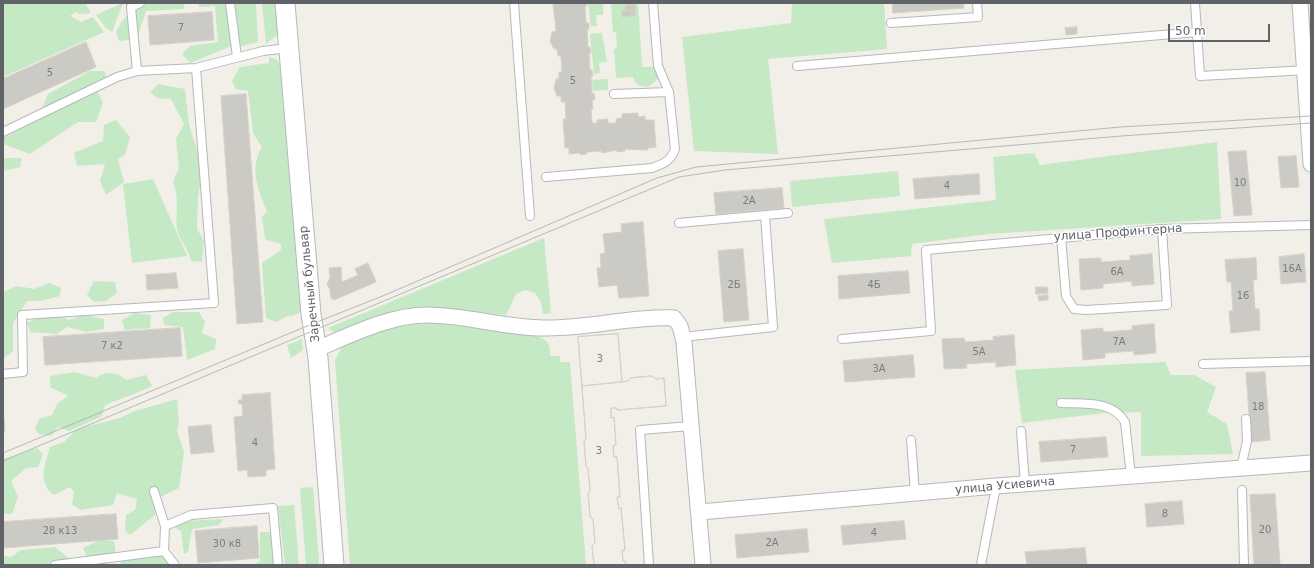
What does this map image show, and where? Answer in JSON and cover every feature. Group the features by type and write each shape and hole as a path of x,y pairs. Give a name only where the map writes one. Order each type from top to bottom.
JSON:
{"street":[{"name":"Заречный бульвар","path":"285,3 311,314 317,349 334,565"},
{"path":"1300,3 1307,70 1311,164"},
{"path":"317,349 366,329 401,319 426,315 475,318 506,324 543,328 649,317 674,318 683,337 704,565"},
{"name":"улица Усиевича","path":"700,512 996,486 1311,464"}],"lane":[{"path":"137,71 131,7 140,3"},
{"path":"230,3 237,57"},
{"path":"514,3 530,216"},
{"path":"546,177 652,168 666,163 672,157 675,149 669,92 658,66 653,3"},
{"path":"891,23 978,17 976,3"},
{"path":"1195,3 1200,76 1307,70"},
{"path":"797,66 1197,32"},
{"path":"3,132 117,77 137,71 196,68 237,57 289,48"},
{"path":"3,374 23,372 22,315 214,303 196,68"},
{"path":"614,94 669,92"},
{"path":"679,223 788,213"},
{"path":"683,337 773,327 765,215"},
{"name":"улица Профинтерна","path":"842,339 931,331 926,250 1162,229 1311,225"},
{"path":"1061,237 1066,296 1074,308 1086,310 1167,305 1162,229"},
{"path":"1203,364 1311,362"},
{"path":"1061,403 1098,404 1110,408 1121,415 1125,422 1131,476"},
{"path":"1240,468 1247,441 1246,419"},
{"path":"649,565 640,430 691,426"},
{"path":"1021,431 1025,484"},
{"path":"911,440 915,493"},
{"path":"982,565 996,486"},
{"path":"1242,490 1244,565"},
{"path":"154,491 165,526 164,551 175,565"},
{"path":"165,526 191,515 273,508 278,565"},
{"path":"55,565 101,562 164,551"}],"green space":[{"path":"3,3 85,3 91,13 79,14 75,12 70,16 81,22 93,17 104,32 3,77"},
{"path":"123,3 112,32 106,28 96,15"},
{"path":"185,3 183,9 146,11 137,39 119,41 116,32 122,21 139,4"},
{"path":"198,3 225,3 230,26 236,23 235,3 256,3 258,42 239,47 239,43 190,63 182,54 190,46 218,42 215,6 199,7"},
{"path":"262,3 276,3 278,28 277,35 266,44"},
{"path":"588,3 603,3 603,15 596,15 597,26 591,26"},
{"path":"611,3 638,3 642,67 655,67 658,79 650,86 639,86 633,77 616,78 614,49 617,49 616,32 613,33"},
{"path":"792,3 884,3 887,49 768,59 778,154 694,151 682,37 791,23"},
{"path":"602,33 607,62 599,63 600,73 594,74 590,34"},
{"path":"269,57 277,60 282,67 301,312 289,317 289,315 276,322 266,318 262,263 281,250 281,244 265,239 262,217 267,211 258,187 255,171 258,155 262,147 253,133 248,91 236,89 232,81 240,67 269,63"},
{"path":"90,71 105,71 107,83 97,90 103,103 96,122 78,122 30,154 3,144 3,129 8,136 38,118 48,94"},
{"path":"608,79 608,90 593,91 592,80"},
{"path":"158,84 185,89 189,125 203,168 198,197 197,229 204,241 202,262 191,261 177,229 177,199 173,182 179,168 176,139 184,124 171,99 158,98 150,93"},
{"path":"116,120 130,137 125,155 118,159 124,182 106,195 100,181 105,164 77,166 74,153 103,141 104,125"},
{"path":"1217,142 1221,219 989,234 912,244 911,256 832,263 824,219 996,200 993,157 1034,153 1040,165"},
{"path":"3,158 22,158 20,167 3,171"},
{"path":"898,171 900,196 792,207 790,181"},
{"path":"153,179 187,256 132,263 123,184"},
{"path":"544,238 551,313 543,314 541,302 535,293 525,290 516,294 506,315 439,308 383,316 334,332 328,328"},
{"path":"94,281 115,282 117,293 106,301 94,302 87,295"},
{"path":"49,283 61,288 60,296 41,301 27,301 13,323 13,351 3,359 3,292 17,286 34,289"},
{"path":"50,311 69,320 84,315 104,319 104,329 86,332 67,327 57,334 30,332 27,323"},
{"path":"173,312 199,312 205,322 202,333 216,339 215,349 187,360 183,327 164,325 163,318"},
{"path":"135,313 151,315 150,328 125,330 122,320"},
{"path":"426,323 488,327 536,336 548,343 550,356 560,356 560,362 570,362 586,565 350,565 335,361 342,348 358,338 382,331"},
{"path":"302,339 303,350 291,358 287,345"},
{"path":"1165,362 1171,375 1194,375 1216,387 1207,412 1227,424 1233,454 1141,456 1141,412 1104,413 1022,423 1015,370"},
{"path":"75,372 96,378 100,375 111,373 119,375 126,380 146,375 152,386 105,405 102,416 69,431 58,427 51,436 39,434 35,429 39,419 52,415 57,404 68,396 50,387 50,376"},
{"path":"177,399 179,421 177,431 184,452 179,488 158,498 155,515 130,535 125,531 126,515 135,510 137,499 117,493 113,505 80,510 72,504 74,492 70,487 54,495 49,490 44,479 44,472 50,447 64,442 77,429 120,418 135,411"},
{"path":"37,448 43,454 38,467 26,468 11,481 18,497 12,514 3,514 3,459"},
{"path":"313,487 319,561 318,565 306,565 300,488"},
{"path":"294,505 299,565 285,565 278,506"},
{"path":"223,519 219,525 192,529 188,552 184,554 181,531 174,527 185,521"},
{"path":"260,532 271,532 276,542 276,565 254,565 260,561"},
{"path":"100,540 114,541 116,555 107,563 108,565 86,565 88,559 83,548"},
{"path":"55,547 71,560 72,565 3,565 3,556 11,557 21,550"},
{"path":"154,552 168,559 168,565 121,565 120,559"}],"building":[{"path":"553,3 587,3 587,6 585,6 586,23 589,23 589,29 587,29 588,47 590,47 590,70 592,70 593,76 591,76 592,94 594,93 595,100 592,100 592,123 597,123 597,120 608,119 608,123 616,123 616,119 622,118 622,114 638,113 638,117 645,116 645,120 654,120 656,147 648,148 648,150 625,149 625,151 617,152 617,150 602,153 602,151 587,152 587,154 580,155 580,153 569,154 569,148 565,148 563,119 566,119 565,102 561,102 561,96 557,96 554,88 556,79 559,79 559,72 562,72 561,56 558,56 557,49 554,49 550,41 552,32 556,31"},
{"path":"893,3 963,3 964,8 893,13"},
{"path":"626,5 635,5 635,10 626,11"},
{"path":"635,10 636,15 622,17 622,11"},
{"path":"212,12 214,40 150,45 148,16"},
{"path":"1077,27 1077,34 1066,35 1065,28"},
{"path":"86,42 96,67 3,109 3,79"},
{"path":"246,94 263,322 237,324 221,96"},
{"path":"1246,151 1252,215 1234,216 1228,152"},
{"path":"1296,156 1299,187 1281,188 1278,157"},
{"path":"979,174 980,194 915,199 913,179"},
{"path":"782,188 784,208 716,214 714,193"},
{"path":"643,222 649,296 619,298 617,285 599,287 597,268 601,268 600,254 605,253 603,234 622,232 621,224"},
{"path":"743,249 749,320 724,322 718,251"},
{"path":"1152,254 1154,284 1132,286 1132,281 1103,284 1103,288 1081,290 1079,259 1101,258 1101,262 1130,260 1130,256"},
{"path":"1304,254 1306,282 1281,284 1279,257"},
{"path":"1256,258 1257,280 1253,280 1255,309 1259,309 1260,330 1231,333 1229,311 1233,311 1231,282 1227,282 1225,260"},
{"path":"368,263 376,282 334,300 331,298 330,290 327,284 330,277 329,268 341,267 342,282 358,275 355,269"},
{"path":"908,271 910,293 839,299 838,276"},
{"path":"176,273 178,288 147,290 146,275"},
{"path":"1036,287 1047,287 1048,293 1036,294"},
{"path":"1048,295 1048,300 1039,301 1038,296"},
{"path":"1154,324 1156,353 1134,355 1134,351 1105,353 1105,358 1083,360 1081,330 1103,328 1103,332 1132,330 1132,326"},
{"path":"180,328 182,356 45,365 43,337"},
{"path":"618,334 622,382 628,381 631,378 652,376 656,379 664,378 666,406 617,410 617,408 611,408 611,418 614,417 616,445 613,446 614,457 617,457 620,497 617,497 619,509 621,508 625,550 622,550 623,561 625,561 626,565 594,565 592,546 595,543 593,519 590,517 588,493 590,490 584,442 586,439 578,337"},
{"path":"618,334 622,382 582,386 578,337"},
{"path":"1014,335 1016,365 996,367 996,362 966,364 967,368 944,369 942,339 964,338 965,342 994,340 993,337"},
{"path":"913,355 915,377 845,382 843,361"},
{"path":"1265,372 1270,440 1251,442 1246,373"},
{"path":"652,376 656,379 664,378 666,406 617,410 617,408 611,408 611,418 614,417 616,445 613,446 614,457 617,457 620,497 617,497 619,509 621,508 625,550 622,550 623,561 625,561 626,565 594,565 592,546 595,543 593,519 590,517 588,493 590,490 584,442 586,439 582,386 628,381 631,378"},
{"path":"270,393 275,469 266,470 266,476 248,477 247,470 238,471 234,417 243,416 242,404 239,404 238,400 242,400 242,395"},
{"path":"3,406 5,432 3,432"},
{"path":"211,425 214,452 191,454 188,427"},
{"path":"1106,437 1108,457 1041,462 1039,442"},
{"path":"1275,494 1280,564 1254,565 1250,495"},
{"path":"1182,501 1184,524 1147,527 1145,504"},
{"path":"116,514 118,539 3,548 3,522"},
{"path":"904,521 906,539 843,545 841,526"},
{"path":"257,526 259,558 198,563 195,531"},
{"path":"807,529 809,552 737,558 735,535"},
{"path":"1085,548 1087,565 1027,565 1025,552"}],"tram line":[{"path":"3,453 385,295 657,178 696,167 1120,127 1311,116"},
{"path":"3,461 679,177 725,170 1121,136 1311,123"}]}
